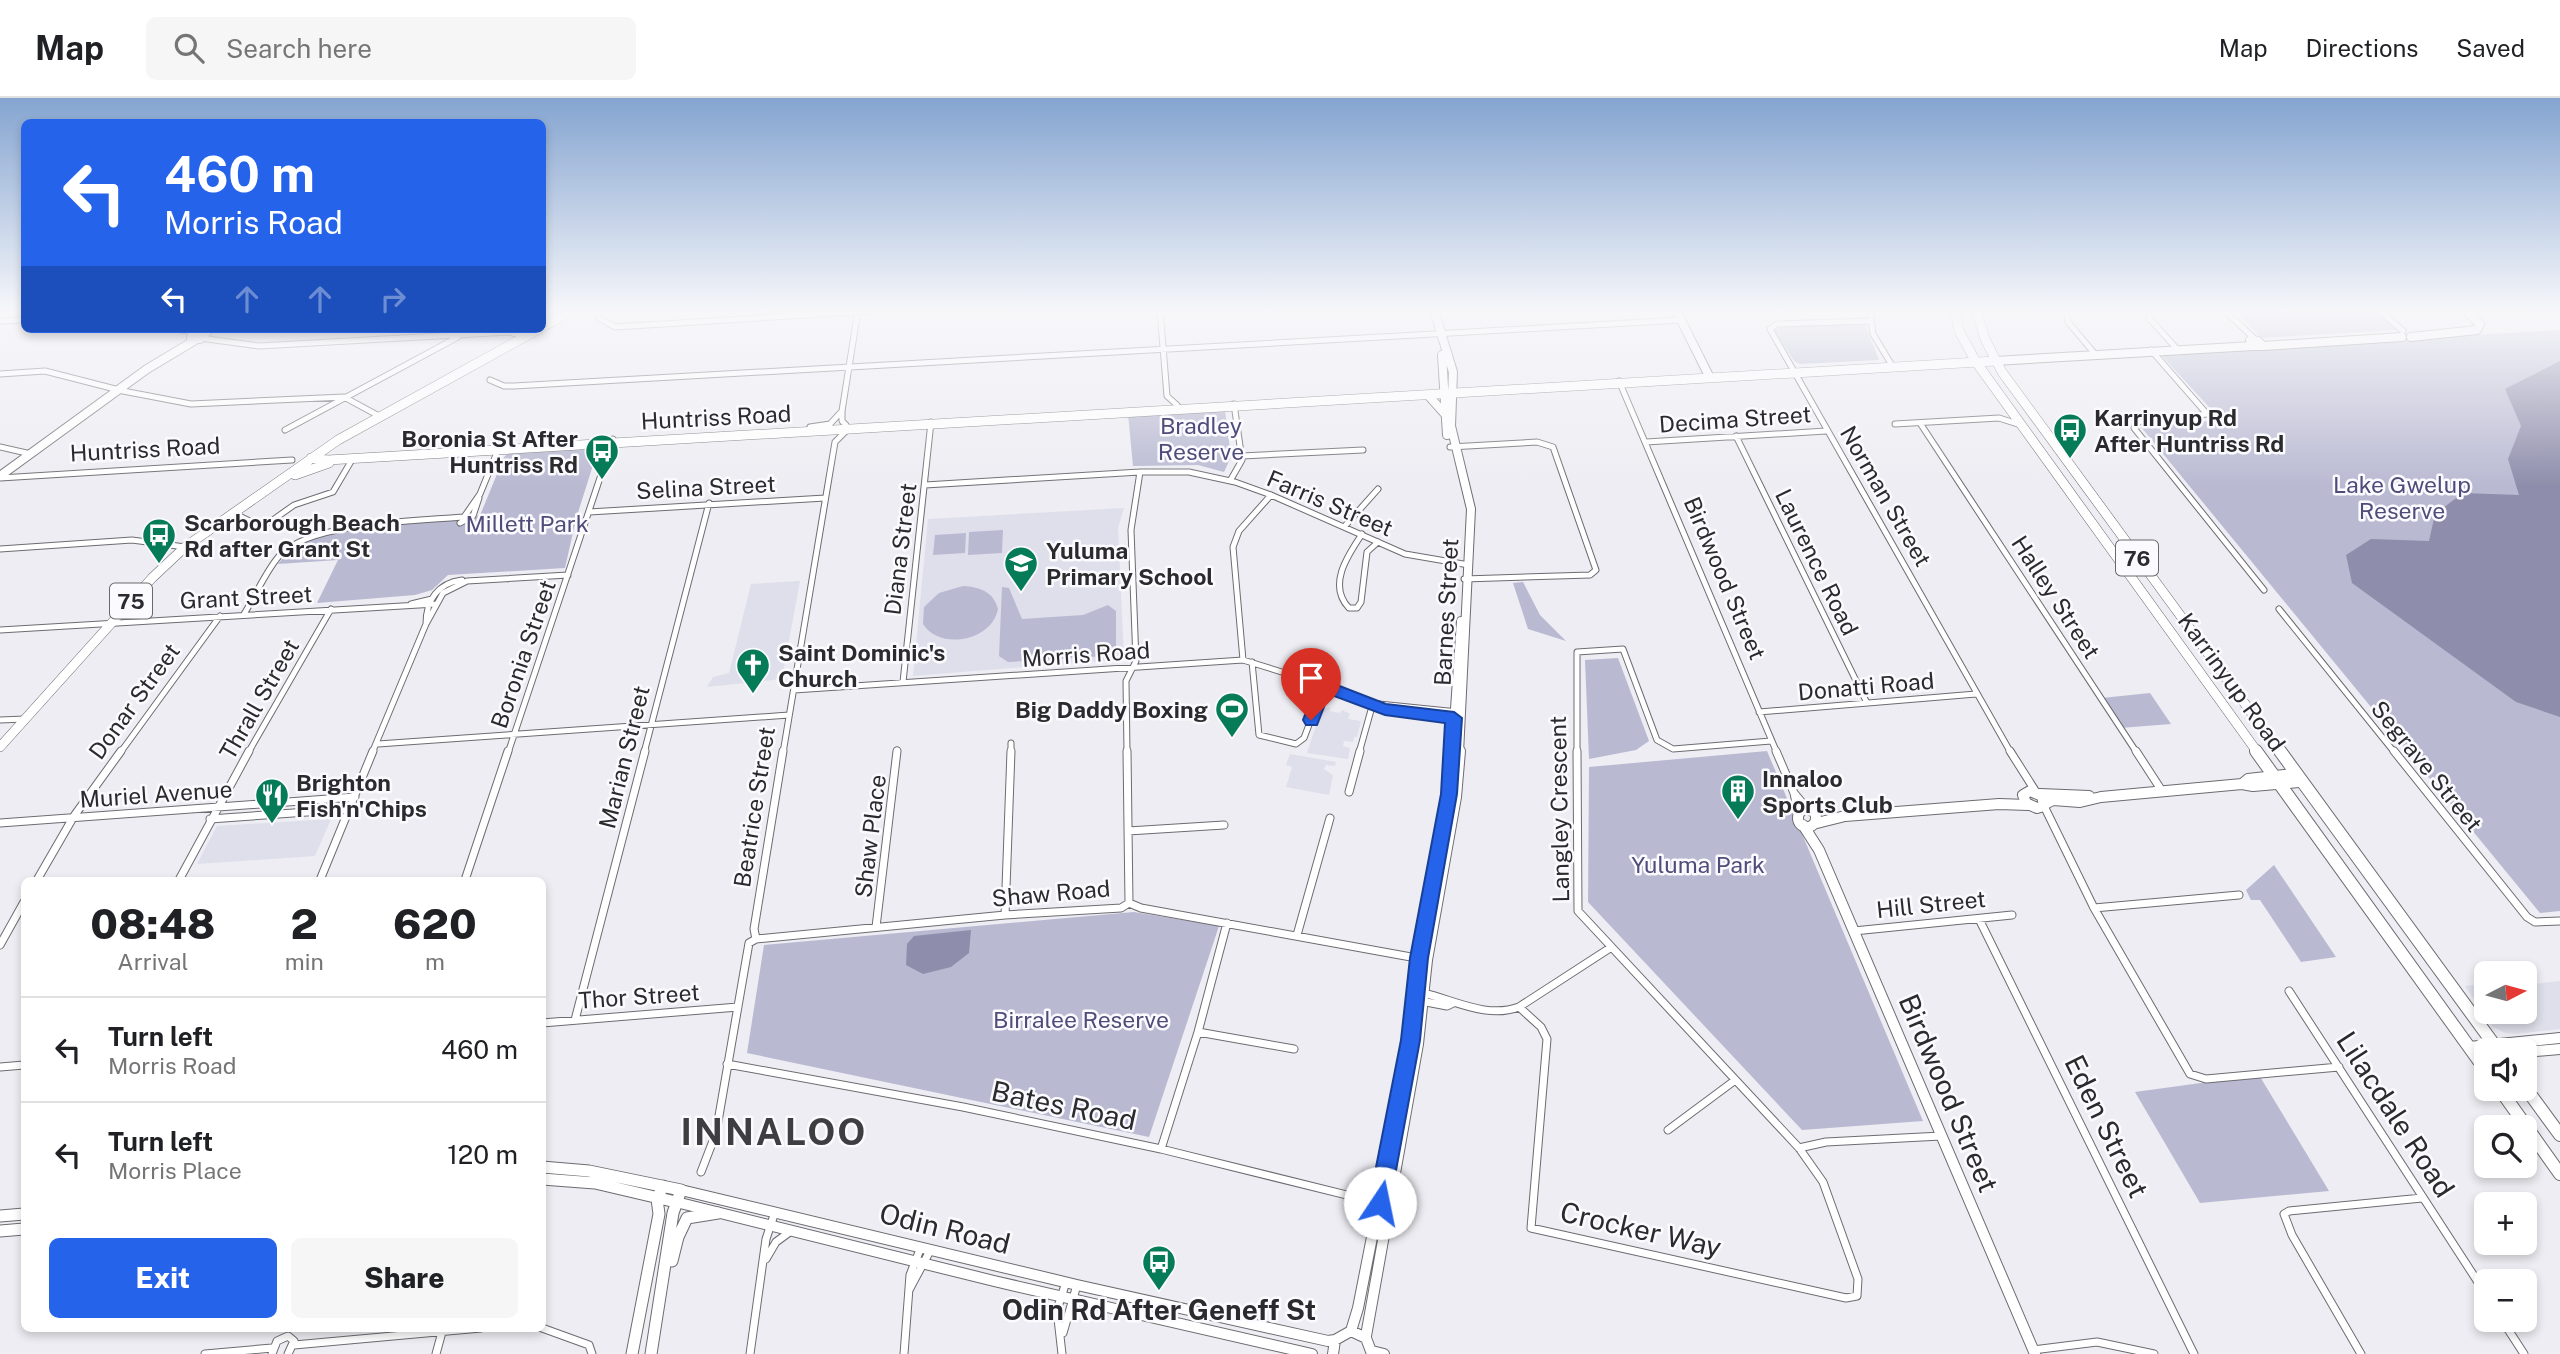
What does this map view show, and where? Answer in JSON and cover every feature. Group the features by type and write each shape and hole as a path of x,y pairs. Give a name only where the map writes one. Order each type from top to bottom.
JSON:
{"highway":[{"name":"Karrinyup Road","path":"1981,369 2474,1050"},
{"name":"Karrinyup Road","path":"2001,369 2296,778 2489,1038"},
{"path":"2053,469 2071,468"},
{"path":"2508,1101 2560,1174"},
{"path":"2535,1101 2560,1135"}],"main road":[{"path":"1,479 30,454 151,369"},
{"name":"75","path":"0,747 185,547 379,416 466,369"},
{"path":"1445,369 1449,391"},
{"path":"1705,369 1709,376"},
{"name":"Huntriss Road","path":"318,456 1822,369"},
{"name":"Huntriss Road","path":"931,422 1177,405 1428,395 1449,391"},
{"name":"Barnes Street","path":"1351,1331 1384,1204 1418,1044 1423,959 1449,794 1467,565 1466,509 1444,413 1449,391"},
{"name":"Barnes Street","path":"1449,391 1453,447"},
{"path":"1428,395 1444,413"},
{"name":"Huntriss Road","path":"612,440 847,427"},
{"name":"Huntriss Road","path":"318,456 343,459 499,447"},
{"name":"75","path":"284,479 318,456"},
{"path":"295,474 343,459"},
{"path":"1798,813 1814,818 1999,804 2038,805 2053,800 2080,802 2101,797 2162,791 2242,784 2253,786 2296,778"},
{"path":"1999,804 2024,794 2038,793 2101,797"},
{"path":"2038,793 2038,805"},
{"path":"2024,794 2038,805"},
{"name":"Birdwood Street","path":"1798,813 1797,819 1819,850 2034,1352"},
{"path":"1803,825 1814,818"},
{"name":"Birdwood Street","path":"1814,818 1819,850"},
{"path":"2537,1041 2560,1038"},
{"path":"2537,1051 2560,1049"},
{"name":"Odin Road","path":"546,1167 589,1171 663,1186 678,1196 718,1213 1312,1354"},
{"name":"Odin Road","path":"546,1179 595,1183 657,1199 678,1196 775,1212 1072,1284 1328,1341 1335,1340"},
{"path":"632,1354 659,1214 657,1199 663,1186"},
{"path":"651,1354 678,1196"},
{"name":"Barnes Street","path":"1366,1336 1384,1204"},
{"path":"661,1295 678,1237 687,1218 718,1213"},
{"path":"0,1216 21,1214"},
{"path":"0,1231 21,1229"},
{"path":"1333,1354 1335,1340 1351,1331 1366,1336 1376,1353"}],"street":[{"path":"285,430 400,369"},
{"path":"490,380 504,386 514,386 791,369"},
{"path":"829,430 835,442 847,427 842,421 842,411 848,369"},
{"path":"1165,369 1167,396 1177,405"},
{"path":"2167,369 2207,414 2138,422 2134,428 2264,590"},
{"name":"Norman Street","path":"1794,370 1976,694 2021,771 2038,793"},
{"path":"0,374 45,371 191,404 348,398 379,416"},
{"name":"Birdwood Street","path":"1619,381 1794,793 1798,813"},
{"path":"1230,481 1242,456 1234,404"},
{"path":"1999,418 2010,406"},
{"path":"810,427 830,424 842,411"},
{"path":"1895,424 1999,418 2024,427"},
{"name":"Diana Street","path":"903,682 931,422"},
{"name":"Halley Street","path":"1920,423 2162,791"},
{"name":"Decima Street","path":"1646,443 1826,431"},
{"name":"Laurence Road","path":"1736,436 1867,703"},
{"name":"Boronia Street","path":"466,877 612,440"},
{"name":"Beatrice Street","path":"701,1172 716,1133 749,943 756,939 754,929 835,442"},
{"path":"1453,447 1537,442 1553,447 1596,570 1590,575 1466,579"},
{"path":"0,447 30,454"},
{"path":"244,614 281,554 308,537 349,528 459,523 471,515 499,447"},
{"path":"1242,456 1363,450"},
{"path":"233,513 258,524 270,522 294,505 333,492 353,458"},
{"name":"Huntriss Road","path":"1,479 292,460"},
{"path":"1129,903 1126,681 1136,661 1130,530 1140,471"},
{"name":"Farris Street","path":"925,485 1140,471 1189,472 1230,481 1271,495 1423,559 1467,565"},
{"path":"1344,527 1378,489"},
{"path":"1243,660 1233,547 1239,531 1271,495"},
{"name":"Selina Street","path":"589,512 825,498"},
{"name":"Marian Street","path":"575,1020 709,503"},
{"path":"1362,534 1344,560 1338,576 1343,604 1349,608 1357,608 1362,601 1367,552 1378,542"},
{"path":"0,549 132,540 185,547"},
{"path":"321,877 434,602 442,592 450,583 568,575"},
{"name":"Grant Street","path":"0,631 434,602"},
{"name":"Thrall Street","path":"181,877 216,808 331,609"},
{"name":"Segrave Street","path":"2279,610 2527,917 2535,922"},
{"name":"Donar Street","path":"39,877 74,816 219,616"},
{"name":"Langley Crescent","path":"1771,741 1673,749 1657,740 1623,649 1577,652 1578,911 1734,1082 1799,1148 1823,1182 1858,1279 1857,1296 1846,1298"},
{"name":"Morris Road","path":"794,690 1243,660 1395,711 1457,715"},
{"path":"1252,662 1259,735 1296,744 1304,738 1324,685"},
{"name":"Donatti Road","path":"1759,712 1976,694"},
{"path":"1349,792 1373,703"},
{"path":"377,744 789,715"},
{"path":"0,720 25,719"},
{"path":"1005,915 1011,743"},
{"name":"Shaw Place","path":"876,927 897,750"},
{"name":"Norman Street","path":"2021,771 2024,794"},
{"name":"Birdwood Street","path":"1794,793 1814,818"},
{"name":"Muriel Avenue","path":"0,823 355,797"},
{"path":"2038,805 2186,1070 2195,1077 2206,1079 2339,1067"},
{"path":"210,819 350,809"},
{"path":"1297,935 1329,818"},
{"path":"1128,831 1224,825"},
{"path":"2094,908 2239,895"},
{"name":"Shaw Road","path":"756,939 1005,915 1121,908 1129,903 1141,908 1423,959"},
{"path":"0,945 21,907"},
{"name":"Hill Street","path":"1854,931 2012,915"},
{"name":"Eden Street","path":"1979,919 2194,1354"},
{"path":"2534,931 2535,922 2560,921"},
{"path":"1161,1149 1198,1032 1227,923"},
{"path":"1419,997 1447,1006 1453,1003 1493,1011 1508,1011 1519,1007 1610,948"},
{"name":"Lilacdale Road","path":"2289,991 2474,1276"},
{"name":"Thor Street","path":"546,1023 738,1007"},
{"name":"Crocker Way","path":"1519,1007 1541,1027 1547,1039 1531,1228 1846,1298"},
{"path":"1198,1032 1294,1049"},
{"name":"Bates Road","path":"727,1064 963,1107 1161,1149 1384,1204"},
{"path":"0,1067 21,1065"},
{"path":"1668,1130 1734,1082"},
{"path":"1799,1148 1826,1142 1941,1136"},
{"path":"2361,1354 2292,1235 2284,1214 2289,1210 2422,1198"},
{"path":"750,1354 769,1226 775,1212"},
{"path":"765,1260 776,1242 790,1231 797,1217"},
{"path":"904,1354 909,1290 926,1248"},
{"path":"1062,1354 1067,1297 1072,1284"},
{"path":"546,1330 591,1350"},
{"path":"205,1354 272,1351 286,1332 294,1345 288,1354"},
{"path":"294,1345 442,1332 436,1354"},
{"path":"2510,1332 2524,1354"},
{"path":"2034,1352 2097,1342 2154,1354"}],"shaded area":[{"path":"2545,369 2560,369 2560,717 2516,702 2352,583 2346,555 2371,539 2429,541 2435,514 2463,493 2519,495 2508,459 2521,426 2505,389"},
{"name":"Yuluma Primary School","path":"1124,508 1118,528 1124,659 913,676 928,519"},
{"path":"800,581 782,679 707,687 713,677 729,673 751,584"},
{"path":"1331,707 1329,711 1340,713 1342,710 1350,714 1348,719 1361,721 1353,742 1344,741 1343,746 1350,748 1348,759 1307,753 1321,710"},
{"path":"1290,754 1336,762 1335,766 1326,765 1324,769 1333,775 1329,795 1286,787 1292,767 1286,765"},
{"path":"331,819 315,856 197,864 217,826"},
{"path":"971,930 969,953 951,967 923,974 906,965 907,944 914,936"},
{"path":"2560,981 2560,1029 2515,1034 2493,1027 2491,1024 2538,1024 2538,984"},
{"path":"2474,985 2474,999 2465,986"}],"green space":[{"name":"Lake Gwelup Reserve","path":"2174,369 2560,369 2560,911 2540,913 2141,427 2221,420"},
{"name":"Bradley Reserve","path":"1225,410 1231,457 1224,472 1198,465 1133,466 1128,414"},
{"name":"Millett Park","path":"599,446 576,519 565,568 448,575 432,590 415,595 317,603 338,560 278,564 295,548 317,536 342,529 396,521 473,519 481,513 504,457 510,452"},
{"path":"1003,530 1002,553 968,555 969,532"},
{"path":"966,533 965,553 933,555 935,535"},
{"path":"1523,582 1540,615 1566,641 1528,629 1513,583"},
{"path":"963,586 980,589 993,598 998,609 994,620 986,629 965,639 941,638 923,624 924,607 939,593"},
{"path":"1002,587 1009,588 1022,619 1083,615 1108,605 1116,611 1116,652 1106,656 1008,662 999,656"},
{"path":"1618,658 1649,741 1636,750 1589,759 1585,660"},
{"path":"2150,693 2171,724 2120,728 2102,698"},
{"name":"Yuluma Park","path":"1767,751 1923,1121 1802,1130 1588,902 1589,767"},
{"path":"2274,865 2336,957 2301,962 2260,900 2251,900 2246,890"},
{"name":"Birralee Reserve","path":"1134,912 1219,926 1149,1137 747,1053 764,945"},
{"path":"2259,1075 2329,1191 2200,1203 2135,1092"}],"place":[{"name":"Karrinyup Rd After Huntriss Rd","path":"2070,460"},
{"name":"Boronia St After Huntriss Rd","path":"602,481"},
{"name":"Scarborough Beach Rd after Grant St","path":"159,565"},
{"name":"Yuluma Primary School","path":"1021,593"},
{"name":"Saint Dominic's Church","path":"753,695"},
{"name":"Big Daddy Boxing","path":"1232,739"},
{"name":"Innaloo Sports Club","path":"1738,821"},
{"name":"Brighton Fish'n'Chips","path":"272,825"},
{"name":"Odin Rd After Geneff St","path":"1159,1292"}],"district":[{"name":"INNALOO","path":"774,1131"}],"route":[{"path":"1311,720 1324,685 1385,709 1454,718 1449,794 1419,958 1410,1040 1380,1203"}]}
